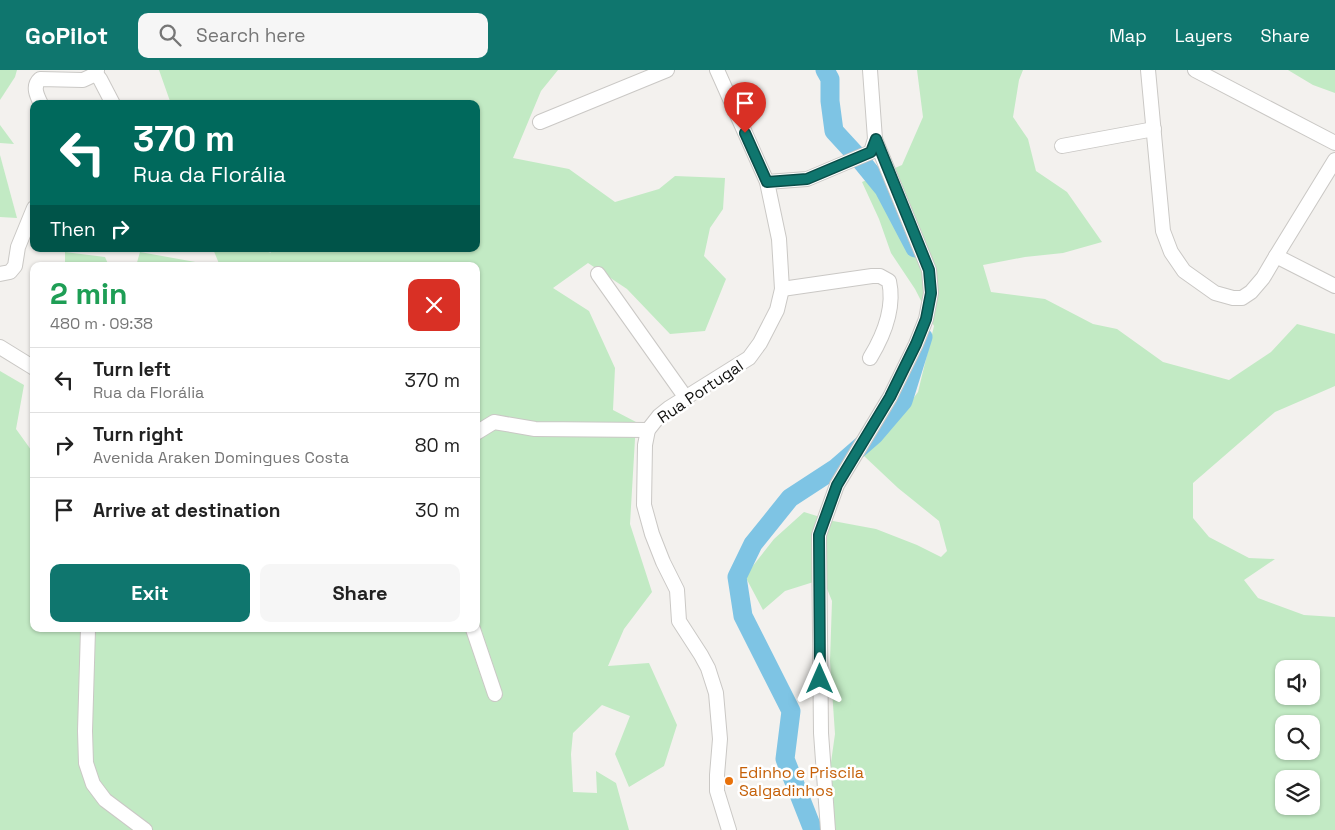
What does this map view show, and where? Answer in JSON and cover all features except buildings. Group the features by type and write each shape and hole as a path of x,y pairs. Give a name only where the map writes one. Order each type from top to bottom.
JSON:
{"street":[{"path":"540,122 667,70"},
{"name":"Rua Portugal","path":"717,70 767,182 779,239 782,289 777,310 750,358 658,416 648,430 645,445 644,505 652,534 677,590 679,621 708,668 716,694 720,739 716,775 717,791 729,830"},
{"path":"828,830 820,733 819,535 837,485 890,397 916,344 926,319 931,293 929,270 869,149 870,70"},
{"path":"1148,70 1163,231 1171,252 1184,271 1215,293 1233,298 1242,298 1251,292 1263,278 1335,160"},
{"path":"1195,70 1335,143"},
{"path":"39,100 35,85 40,79 83,80 97,72 111,100"},
{"path":"1062,146 1154,129"},
{"path":"767,182 807,179 848,163 869,149"},
{"path":"0,274 10,272 15,266 18,247 30,218"},
{"path":"1276,256 1335,286"},
{"path":"598,274 686,398"},
{"path":"782,289 872,276 880,276 889,281 891,303 882,338 870,358"},
{"path":"0,347 30,366"},
{"path":"480,431 494,422 535,429 648,430"},
{"path":"88,632 86,763 93,784 106,800 146,830"},
{"path":"474,632 495,694"}],"green space":[{"path":"0,70 17,70 15,77 0,100"},
{"path":"159,70 558,70 541,91 513,158 569,169 615,202 659,189 675,176 725,178 723,209 710,228 704,256 726,279 705,331 670,334 627,289 588,263 553,288 589,311 615,368 613,410 636,422 630,524 652,592 624,629 608,666 649,663 677,725 664,766 629,787 615,754 630,716 602,705 573,733 571,754 573,792 597,793 596,771 616,783 629,830 0,830 0,371 24,385 16,429 30,448 30,632 480,632 480,262 218,262 214,252 480,252 480,100 170,100"},
{"path":"917,70 1023,70 1019,80 1013,117 1028,139 1036,171 1067,192 1102,242 1063,253 1025,257 983,265 991,292 1045,299 1093,324 1117,329 1163,362 1229,380 1271,352 1297,324 1335,334 1335,386 1275,412 1193,483 1193,518 1209,537 1249,558 1275,559 1244,580 1258,598 1304,615 1335,617 1335,830 830,830 827,791 835,734 830,661 832,601 823,579 785,591 763,610 745,576 774,539 804,512 833,521 876,529 917,545 941,557 947,551 939,521 898,488 864,456 898,419 918,392 934,326 915,289 891,253 879,219 862,182 902,165 923,117"},
{"path":"1288,70 1335,70 1335,93 1313,85"},
{"path":"0,125 14,144 0,143"},
{"path":"0,155 17,218 0,217"},
{"path":"65,252 105,257 107,262 65,262"},
{"path":"140,252 195,262 137,262"}],"waterway":[{"path":"825,70 830,79 830,101 834,131 884,189 915,248"},
{"path":"813,830 785,759 791,711 743,616 737,577 753,544 790,498 836,468 874,435 903,401 923,337"}],"place":[{"name":"Edinho e Priscila Salgadinhos","path":"729,781"}],"route":[{"path":"745,133 767,182 807,179 848,163 871,152 876,139 929,270 931,293 926,319 916,344 890,397 837,485 819,535 820,679"}]}
